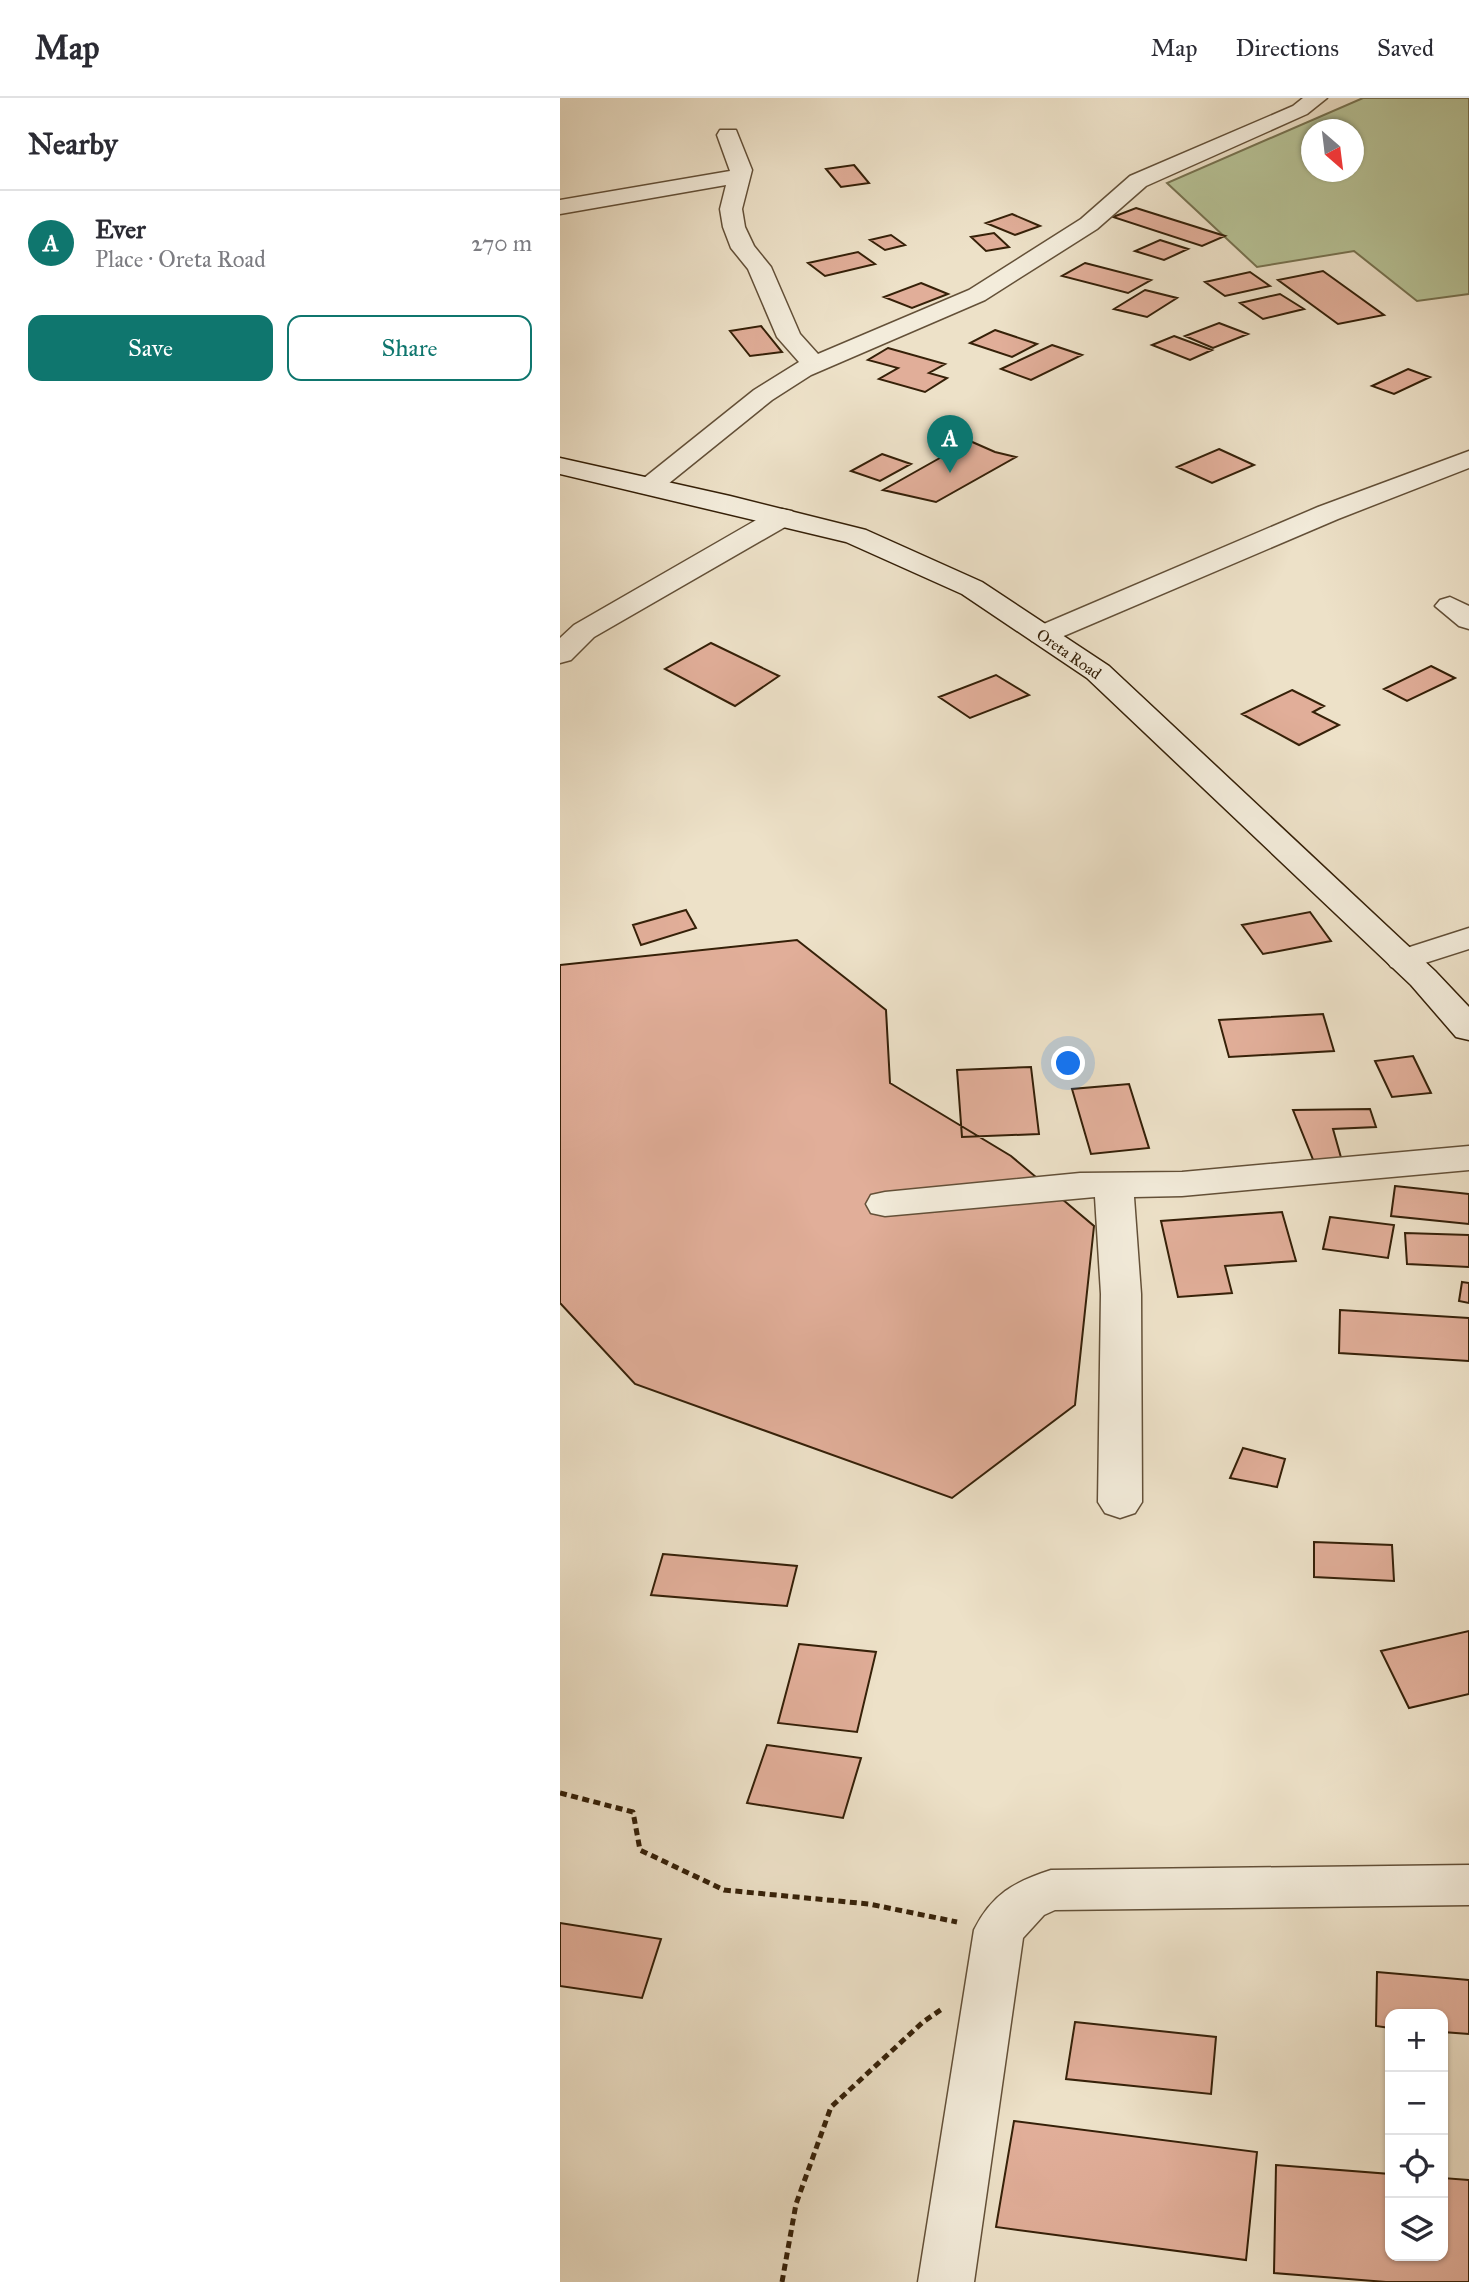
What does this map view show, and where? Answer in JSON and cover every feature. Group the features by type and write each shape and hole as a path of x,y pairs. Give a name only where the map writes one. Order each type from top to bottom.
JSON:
{"street":[{"path":"648,486 763,395 815,365 977,295 1089,224 1138,181 1300,110 1317,98"},
{"path":"728,135 741,170 731,209 734,227 743,248 759,267 789,337 815,365"},
{"path":"560,207 739,176"},
{"path":"1041,635 1328,513 1469,459"},
{"name":"Oreta Road","path":"560,466 782,517 856,537 960,583 1098,673 1403,960 1469,1028"},
{"path":"560,654 584,631 782,517"},
{"path":"1403,960 1469,939"},
{"path":"886,1204 1080,1185 1182,1184 1469,1158"},
{"path":"1114,1185 1121,1294 1120,1502"},
{"path":"946,2282 997,1952 1026,1901 1051,1890 1469,1885"}],"path":[{"path":"560,1793 633,1812 640,1850 724,1890 869,1904 997,1952 831,2107 796,2204 782,2282"}],"green space":[{"path":"1363,98 1469,98 1469,294 1417,301 1354,251 1257,267 1167,183 1301,125 1301,182 1364,182 1364,119 1315,119"}],"building":[{"path":"854,165 869,183 841,187 826,169"},
{"path":"1136,208 1225,236 1202,246 1113,217"},
{"path":"1012,214 1040,226 1015,235 986,223"},
{"path":"994,233 1009,247 986,251 971,237"},
{"path":"891,235 905,245 885,250 870,240"},
{"path":"1160,240 1188,249 1164,260 1135,251"},
{"path":"858,252 875,264 825,276 808,263"},
{"path":"1085,263 1151,280 1128,293 1062,276"},
{"path":"1323,271 1384,315 1338,324 1278,280"},
{"path":"1250,272 1270,286 1225,296 1205,282"},
{"path":"921,283 948,294 912,308 884,297"},
{"path":"1145,290 1177,298 1147,317 1114,309"},
{"path":"1280,294 1304,309 1263,319 1240,303"},
{"path":"1219,323 1248,334 1213,348 1185,336"},
{"path":"761,326 782,352 750,356 730,331"},
{"path":"995,330 1037,344 1012,357 970,343"},
{"path":"1174,336 1212,350 1190,360 1152,345"},
{"path":"1052,345 1082,355 1031,380 1001,369"},
{"path":"888,348 945,364 929,373 947,378 925,392 879,379 898,368 868,360"},
{"path":"1408,369 1430,377 1394,394 1372,386"},
{"path":"970,441 995,452 1016,457 936,502 883,490"},
{"path":"1219,449 1254,465 1212,483 1177,467"},
{"path":"882,454 911,464 880,481 851,471"},
{"path":"711,643 779,676 735,706 665,669"},
{"path":"1431,666 1455,678 1407,701 1384,689"},
{"path":"996,675 1029,695 970,718 939,697"},
{"path":"1292,690 1324,706 1313,712 1339,725 1299,745 1242,714"},
{"path":"686,910 696,928 641,945 633,925"},
{"path":"1310,912 1331,941 1263,954 1242,925"},
{"path":"797,940 886,1010 890,1083 1011,1156 1094,1226 1075,1405 952,1498 635,1384 560,1303 560,965"},
{"path":"1323,1014 1334,1051 1229,1057 1219,1020"},
{"path":"1413,1056 1431,1093 1392,1097 1375,1061"},
{"path":"1031,1067 1039,1134 962,1137 957,1070"},
{"path":"1129,1084 1149,1148 1091,1154 1072,1089"},
{"path":"1370,1109 1376,1127 1333,1129 1342,1161 1314,1162 1293,1110"},
{"path":"1395,1186 1469,1194 1469,1224 1391,1216"},
{"path":"1282,1212 1296,1261 1225,1266 1232,1293 1178,1297 1161,1221"},
{"path":"1330,1217 1394,1225 1388,1258 1323,1249"},
{"path":"1405,1233 1469,1235 1469,1267 1407,1264"},
{"path":"1462,1282 1469,1283 1469,1303 1459,1301"},
{"path":"1340,1310 1469,1318 1469,1361 1339,1353"},
{"path":"1243,1448 1285,1459 1277,1487 1230,1478"},
{"path":"1314,1542 1392,1545 1394,1581 1314,1577"},
{"path":"663,1554 797,1566 787,1606 651,1595"},
{"path":"1469,1631 1469,1694 1409,1708 1381,1651"},
{"path":"799,1644 876,1652 857,1732 778,1723"},
{"path":"767,1745 861,1758 843,1818 747,1803"},
{"path":"560,1923 661,1939 642,1998 560,1986"},
{"path":"1377,1972 1469,1980 1469,2034 1448,2032 1448,2009 1385,2009 1385,2027 1376,2026"},
{"path":"1075,2022 1216,2037 1211,2094 1066,2079"},
{"path":"1014,2121 1257,2152 1246,2260 996,2227"},
{"path":"1276,2165 1385,2174 1385,2261 1448,2261 1448,2178 1469,2180 1469,2282 1386,2282 1274,2273"}],"place":[{"name":"Ever","path":"950,473"}]}
